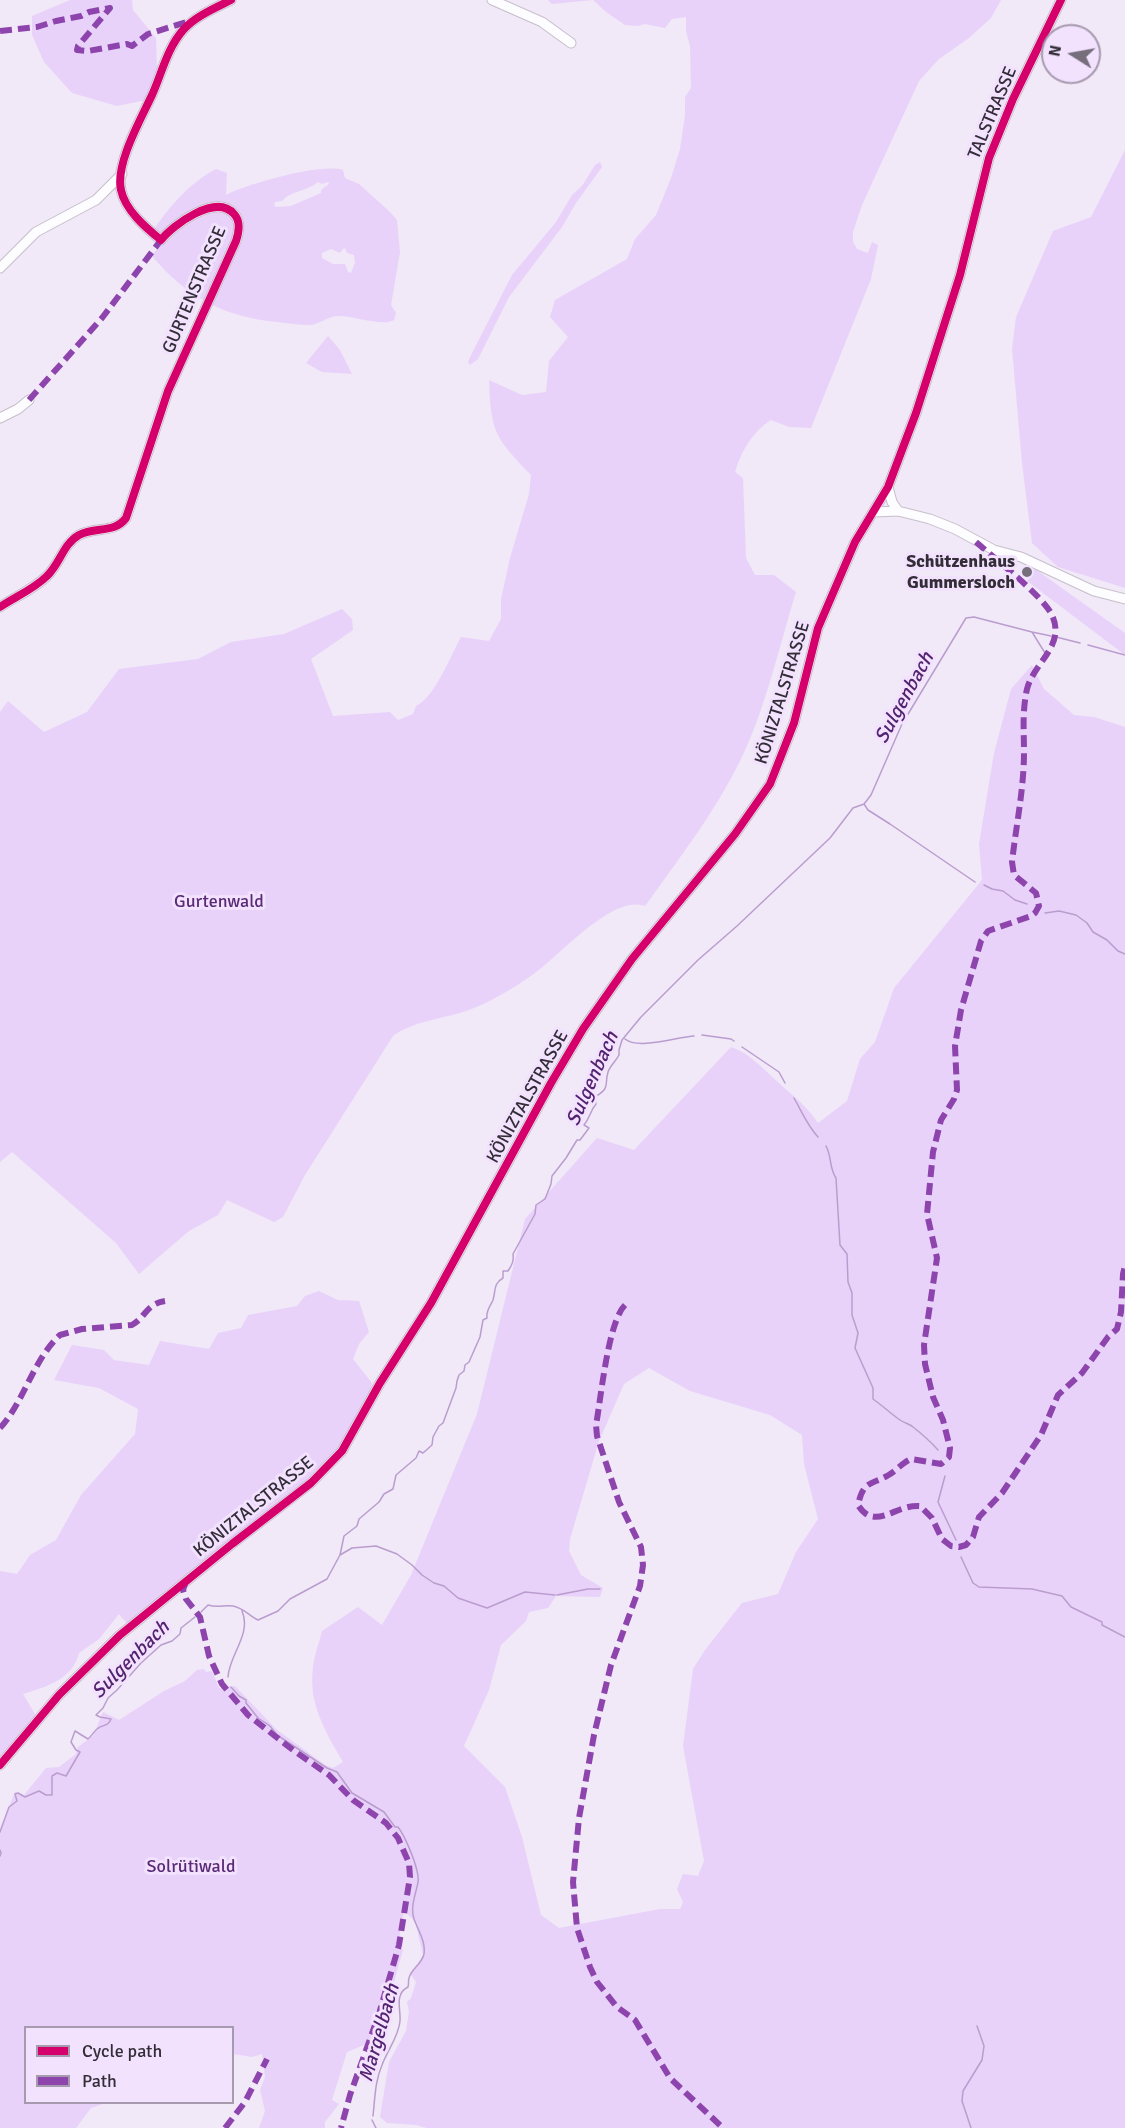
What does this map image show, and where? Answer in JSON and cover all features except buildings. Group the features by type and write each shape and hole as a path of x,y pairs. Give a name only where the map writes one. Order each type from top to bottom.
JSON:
{"street":[{"name":"GURTENSTRASSE","path":"0,607 49,574 66,547 78,536 90,531 114,528 126,518 168,391 238,233 235,214 228,209 215,207 195,213 171,229 161,240 144,226 123,197 120,185 133,131 153,93 172,45 188,25 231,0"},
{"path":"492,0 534,18 572,43"},
{"name":"TALSTRASSE","path":"968,242 983,177 997,137 1061,0"},
{"path":"0,268 36,232 96,200 122,174"},
{"name":"KÖNIZTALSTRASSE","path":"0,1766 59,1695 120,1635 231,1544 311,1484 342,1451 380,1383 431,1303 583,1029 632,959 735,834 770,784 794,723 818,628 855,542 888,487 916,413 939,344 968,242"},
{"path":"0,418 18,409 29,400"},
{"path":"888,487 892,502 898,511"},
{"path":"874,512 898,511 930,519 994,550 1021,557 1094,591 1125,599"}],"green space":[{"path":"70,0 132,0 133,10 156,38 157,71 146,100 117,106 72,93 44,62 32,35 32,16"},
{"path":"548,0 593,0 552,4"},
{"name":"Gurtenwald","path":"593,0 1001,0 991,18 969,38 939,59 919,81 862,205 853,232 853,242 857,249 868,253 872,242 878,245 871,279 811,428 789,427 771,420 753,436 744,449 735,472 743,478 746,558 755,575 774,575 796,592 749,742 730,780 696,835 645,906 632,905 603,917 535,973 493,999 466,1011 409,1027 393,1036 305,1175 283,1217 274,1222 227,1200 218,1215 189,1231 139,1274 116,1243 12,1152 0,1162 0,712 8,701 44,732 87,712 119,669 198,659 231,642 284,634 342,609 352,619 353,630 311,659 333,716 390,712 398,720 413,714 416,706 430,694 461,637 489,641 501,619 501,599 510,558 529,494 531,475 510,452 497,433 491,412 489,380 522,395 546,392 549,361 568,337 550,317 555,300 627,259 635,239 656,215 680,149 685,97 691,88 690,46 686,31 686,17 672,19 665,28 645,24 625,25"},
{"path":"1125,150 1125,588 1058,567 1032,543 1012,349 1016,317 1053,231 1091,217"},
{"path":"600,162 602,167 562,227 509,297 478,359 470,365 468,362 471,355 512,275 556,222 572,195 582,186 595,165"},
{"path":"216,169 227,173 226,195 266,180 302,172 318,169 343,170 345,178 359,184 397,220 400,252 391,305 396,313 394,320 389,322 368,321 336,316 310,325 258,319 223,310 193,294 152,256 162,241 152,233 180,196","holes":["318,182 329,184 321,190 321,193 291,206 276,207 274,205 275,202 282,201","345,248 347,253 354,255 355,263 351,273 348,272 345,264 333,264 322,258 322,253 331,249 340,253"]},
{"path":"328,336 340,350 352,374 322,372 306,363"},
{"path":"1035,569 1125,633 1125,655 1027,581"},
{"name":"Solrütiwald","path":"1032,665 1044,689 1074,715 1094,717 1125,727 1125,2128 427,2128 387,2123 380,2117 389,2062 406,2031 409,2012 407,2002 411,1998 416,1982 410,1973 423,1955 415,1921 404,1911 398,1944 403,1950 389,2009 382,2015 374,2041 347,2052 332,2100 339,2104 325,2122 325,2128 259,2128 265,2111 260,2090 265,2077 262,2054 252,2057 234,2054 234,2026 24,2026 24,2104 103,2104 91,2108 76,2128 0,2128 0,1829 15,1792 24,1795 46,1768 59,1767 76,1754 78,1747 93,1736 103,1712 119,1720 164,1691 185,1681 197,1670 204,1669 206,1672 212,1671 219,1688 235,1686 276,1729 325,1765 333,1768 343,1762 325,1729 313,1693 315,1654 322,1631 358,1607 382,1625 411,1575 477,1414 525,1219 597,1138 634,1150 731,1047 756,1062 805,1106 818,1123 847,1101 860,1059 875,1042 894,988 982,880 979,844 994,753 1011,689","holes":["649,1368 690,1391 770,1415 802,1435 804,1464 818,1519 796,1552 778,1594 742,1603 693,1669 683,1746 704,1861 698,1876 683,1874 677,1889 683,1902 680,1909 660,1909 559,1928 541,1915 522,1837 505,1787 464,1746 489,1690 501,1645 526,1621 529,1612 548,1608 556,1596 600,1597 603,1588 581,1575 569,1551 570,1539 599,1441 624,1384"]},
{"path":"319,1291 338,1300 359,1301 369,1332 359,1344 353,1359 372,1383 371,1399 324,1471 130,1627 119,1614 99,1639 79,1653 76,1662 65,1676 49,1685 23,1694 38,1719 0,1765 0,1571 17,1574 30,1555 56,1540 81,1495 135,1434 138,1409 99,1388 54,1380 72,1345 104,1350 114,1360 149,1365 160,1341 209,1349 218,1333 241,1328 248,1315 297,1306 305,1296"}],"waterway":[{"name":"Sulgenbach","path":"201,1612 208,1605 233,1606 258,1620 278,1611 290,1599 327,1579 340,1555 344,1536 357,1526 359,1519 379,1502 384,1494 393,1489 396,1475 416,1458 419,1451 423,1453 432,1445 433,1437 443,1423 459,1375 469,1362 480,1337 483,1320 487,1318 496,1285 503,1278 503,1271 508,1271 511,1267 513,1254 535,1214 536,1205 545,1199 552,1176 577,1140 580,1140 589,1128 584,1125 596,1104 595,1097 606,1086 608,1072 619,1055 622,1040 641,1017 698,960 830,838 853,808 864,804 871,795 902,724 966,618 974,617 1032,632 1045,653"},
{"path":"1032,632 1051,636"},
{"path":"1056,637 1080,643"},
{"path":"1088,645 1125,655"},
{"path":"864,804 868,810 975,882"},
{"path":"984,885 1003,891 1015,900 1027,904"},
{"path":"1045,913 1059,911 1076,915 1087,923 1093,932 1125,954"},
{"path":"702,1035 734,1041"},
{"path":"625,1039 631,1042 648,1043 694,1036"},
{"path":"742,1047 779,1072 785,1083"},
{"path":"794,1098 818,1137"},
{"path":"826,1146 836,1178 840,1245 847,1254 852,1315 858,1333 855,1348 873,1388 873,1399 900,1420 912,1426 938,1450"},
{"path":"945,1476 938,1502 956,1540"},
{"path":"340,1555 352,1548 376,1546 397,1554 422,1575 444,1586 458,1598 487,1608 525,1592 555,1595"},
{"path":"961,1557 973,1583 979,1587 1032,1589 1062,1596 1071,1607 1102,1622 1102,1625 1125,1637"},
{"path":"557,1595 600,1589"},
{"name":"Margelbach","path":"228,1677 244,1628 242,1611"},
{"name":"Sulgenbach","path":"0,1832 9,1807 17,1801 15,1794 18,1793 25,1797 39,1791 52,1795 52,1776 57,1773 66,1776 80,1752 71,1742 75,1731 88,1739 97,1729 108,1723 111,1719 96,1715 108,1698 141,1663 161,1645 172,1641 180,1634 181,1628 195,1617"},
{"name":"Margelbach","path":"231,1687 246,1700 258,1718 270,1726 277,1735 327,1768 337,1772 352,1793 384,1812 395,1827 401,1831 414,1862 418,1882 413,1914 423,1941 424,1954 410,1975 408,1987 401,1994 399,2027 380,2071 373,2116"},
{"name":"Sulgenbach","path":"0,1850 0,1856"},
{"path":"971,2128 962,2101 963,2091 982,2060 984,2046 977,2026"},
{"name":"Margelbach","path":"372,2120 376,2128"}],"marked path":[{"path":"0,31 37,27 110,8 78,46 77,50 88,51 127,44 132,46 148,34 190,21"},
{"path":"29,400 102,318 161,240"},
{"path":"976,542 1039,598 1052,615 1055,626 1052,645 1031,679 1025,697 1023,780 1012,862 1014,875 1036,893 1039,906 1031,916 988,931 981,941 961,1010 955,1046 957,1090 941,1120 933,1152 927,1214 937,1258 924,1345 925,1364 933,1397 943,1420 950,1448 949,1457 941,1464 911,1459 887,1476 868,1485 862,1492 858,1505 865,1513 878,1517 911,1506 920,1506 932,1518 942,1539 951,1546 966,1545 973,1537 979,1517 1002,1493 1041,1435 1058,1395 1082,1373 1108,1337 1117,1329 1121,1312 1125,1266"},
{"path":"0,1428 16,1406 43,1356 60,1335 82,1329 132,1325 154,1305 165,1301"},
{"path":"625,1305 619,1314 610,1343 596,1425 597,1436 619,1502 641,1547 643,1565 640,1586 611,1665 594,1735 579,1818 573,1882 577,1928 597,1982 617,2007 635,2020 670,2078 723,2128"},
{"path":"186,1581 183,1590 186,1599 200,1617 209,1656 222,1684 248,1715 329,1775 353,1800 386,1823 398,1838 409,1863 410,1877 399,1945 341,2128"},
{"path":"225,2128 245,2102 267,2059"}],"cycle path":[{"path":"0,607 42,581 69,544 79,535 116,526 126,518 168,391 236,241 238,220 226,208 217,207 195,213 161,240 131,211 123,197 120,179 130,142 173,44 194,20 231,0"},
{"path":"0,1765 59,1695 120,1635 311,1483 342,1451 380,1383 431,1303 583,1029 632,959 735,834 770,784 794,723 818,628 855,542 888,487 916,413 960,275 989,158 1013,99 1061,0"}],"place":[{"name":"Schützenhaus Gummersloch","path":"1027,572"}]}
